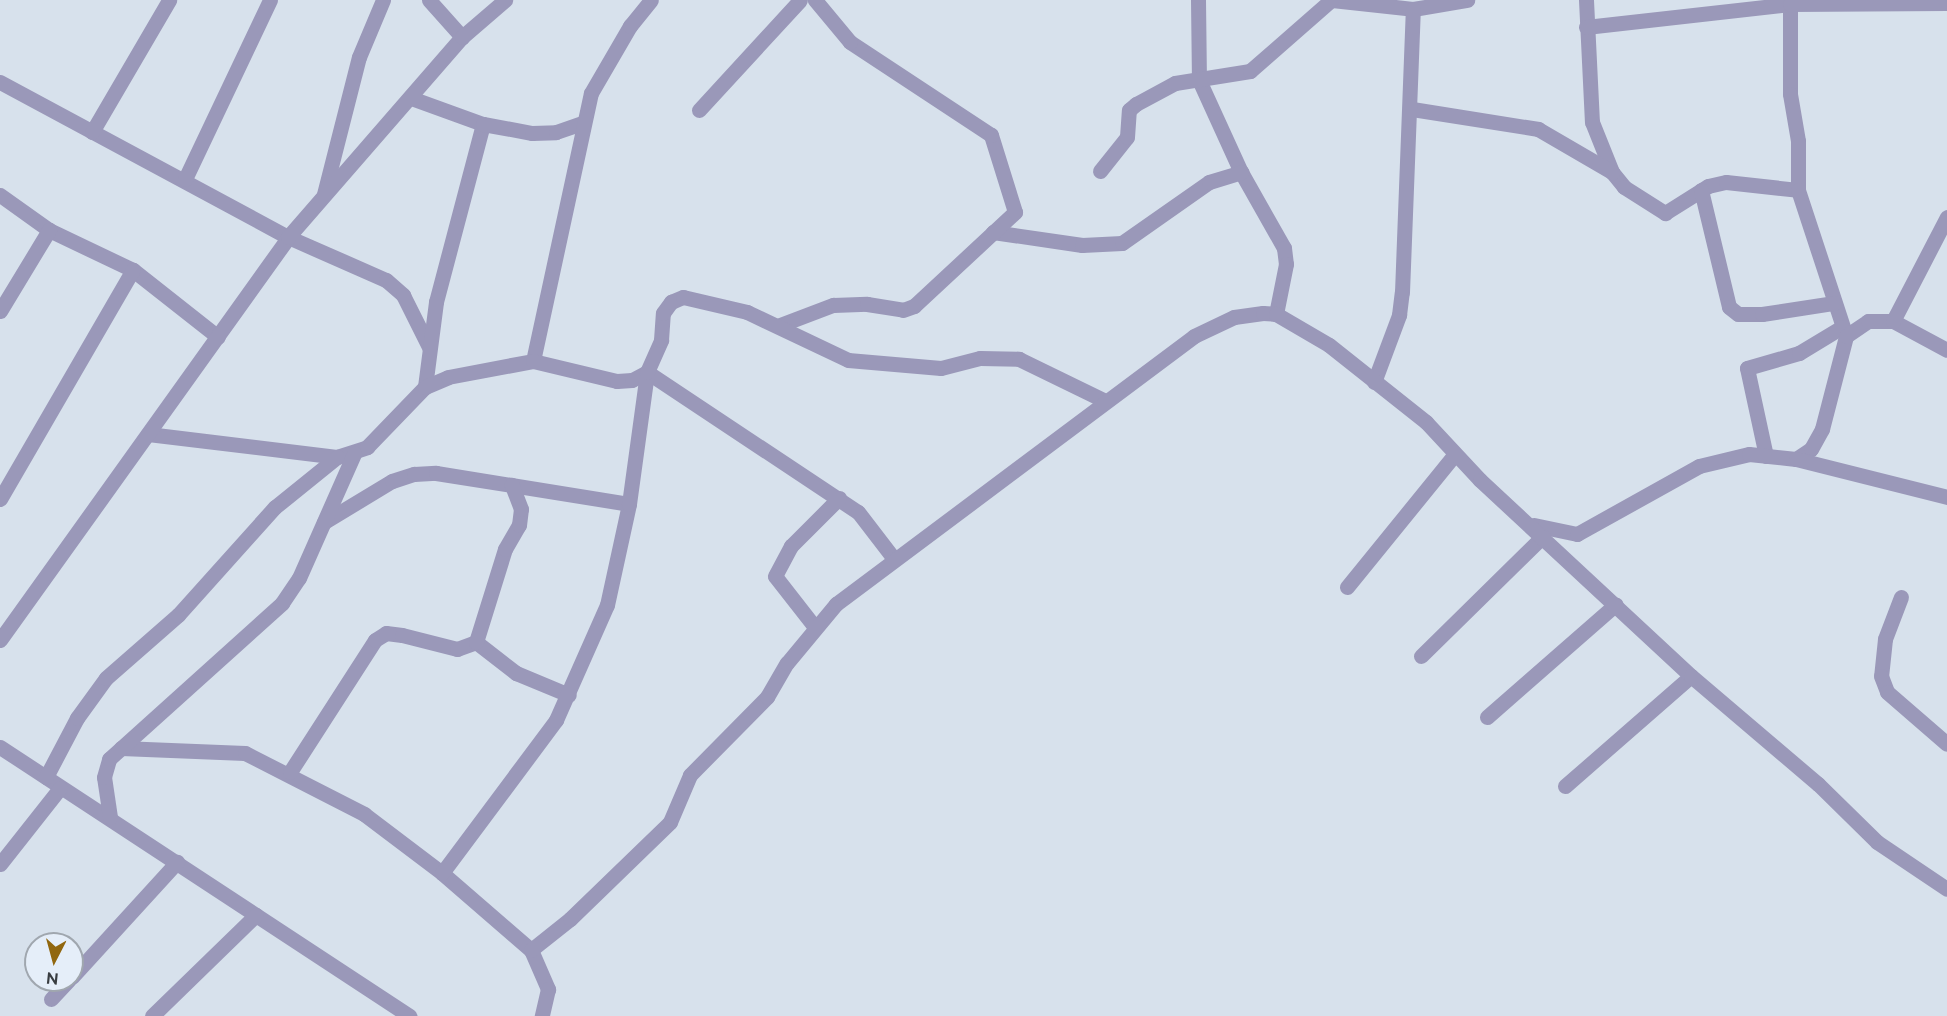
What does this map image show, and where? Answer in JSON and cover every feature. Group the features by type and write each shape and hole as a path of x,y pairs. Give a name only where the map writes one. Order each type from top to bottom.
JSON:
{"street":[{"path":"92,132 169,0"},
{"path":"186,180 270,0"},
{"path":"323,197 359,57 383,0"},
{"path":"429,0 462,37"},
{"path":"3,630 148,434 288,237 462,37 505,0"},
{"path":"533,361 582,123 591,93 630,26 651,0"},
{"path":"699,110 801,0"},
{"path":"780,325 833,305 867,304 903,310 914,306 993,232 1015,207 991,135 850,42 815,0"},
{"path":"1198,0 1199,80 1241,172 1284,248 1286,264 1276,314"},
{"path":"1100,171 1127,137 1129,110 1165,87 1250,71 1332,0 1413,9 1467,0"},
{"path":"1586,0 1592,122 1612,172 1624,187 1665,213 1701,190 1726,182 1750,181 1798,190"},
{"path":"1586,27 1790,2 1947,3"},
{"path":"1790,2 1790,94 1798,141 1798,190 1844,332 1822,429 1811,449 1796,459"},
{"path":"1374,382 1399,315 1402,292 1403,192 1412,110 1407,97 1413,9"},
{"path":"0,82 186,180 288,237 386,280 403,295 429,347"},
{"path":"411,98 483,124 532,133 556,132 582,123"},
{"path":"1412,110 1538,129 1612,172"},
{"path":"425,387 436,302 483,124"},
{"path":"993,232 1082,244 1122,243 1209,182 1241,172"},
{"path":"1701,190 1729,307 1738,314 1762,314 1834,303"},
{"path":"0,195 49,230 133,270 218,337"},
{"path":"1893,321 1947,217"},
{"path":"0,310 49,230"},
{"path":"0,499 133,270"},
{"path":"442,873 505,794 569,695 607,605 629,504 647,372 662,340 663,313 671,302 683,297 747,312 780,325 848,360 941,368 980,358 1019,359 1105,401"},
{"path":"531,950 570,919 670,822 690,775 767,697 814,626 894,559 1194,336 1234,317 1276,314 1329,345 1426,422 1455,454 1691,676 1818,784 1877,842 1947,889"},
{"path":"1766,456 1747,368 1799,353 1868,321 1893,321 1947,350"},
{"path":"110,817 106,766 121,748 282,603 324,522 354,454 425,387 448,377 533,361 617,381 632,380 647,372"},
{"path":"647,372 858,512 894,559"},
{"path":"148,434 337,457 354,454"},
{"path":"1347,587 1455,454"},
{"path":"1531,525 1577,534 1699,466 1727,457 1766,456 1796,459 1947,496"},
{"path":"46,777 77,718 106,678 178,615 275,507 337,457"},
{"path":"324,522 392,481 414,474 512,485 629,504"},
{"path":"476,642 505,549 519,525 521,509 512,485"},
{"path":"814,626 775,576 791,546 839,498"},
{"path":"1421,656 1543,536"},
{"path":"1901,597 1885,639 1881,676 1887,692 1947,744"},
{"path":"1487,717 1616,604"},
{"path":"290,772 375,640 386,633 402,635 450,649 476,642"},
{"path":"476,642 516,673 569,695"},
{"path":"1565,786 1691,676"},
{"path":"0,747 60,788 110,817 410,1016"},
{"path":"121,748 223,749 245,753 290,772 364,814 442,873 531,950 548,989 542,1016"},
{"path":"0,864 60,788"},
{"path":"84,963 177,862"},
{"path":"152,1016 256,915"},
{"path":"51,999 57,992"}]}
